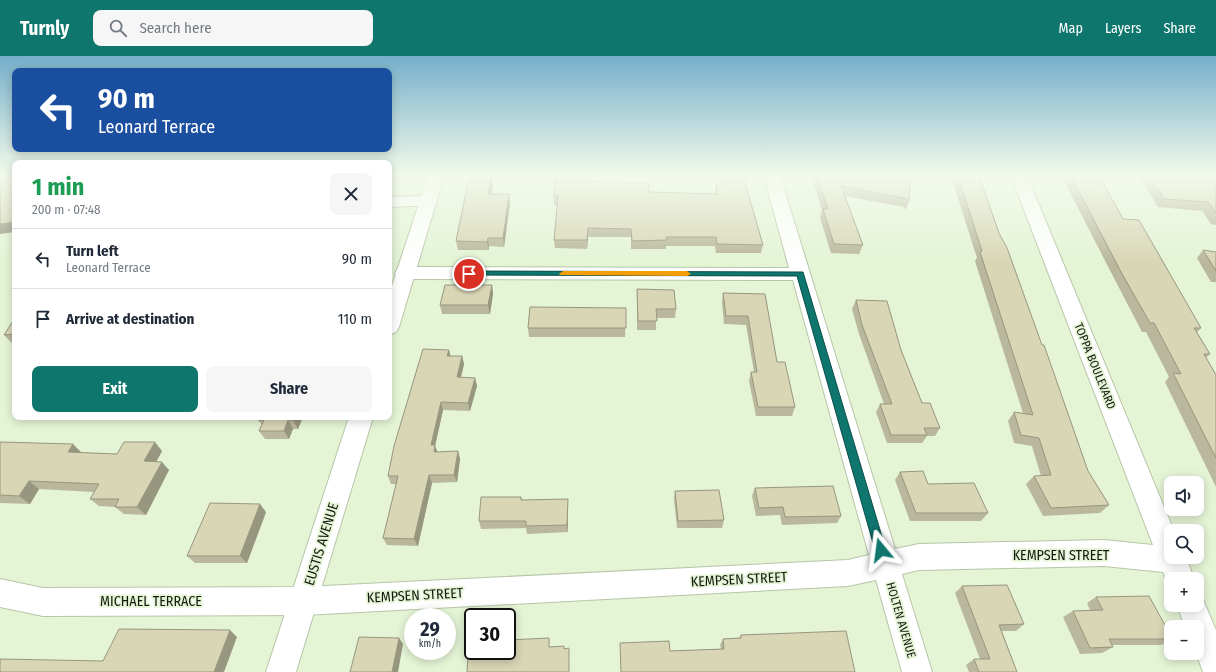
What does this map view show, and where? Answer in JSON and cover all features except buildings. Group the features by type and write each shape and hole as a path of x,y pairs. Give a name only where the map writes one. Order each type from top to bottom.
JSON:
{"street":[{"path":"392,306 405,274 427,205"},
{"name":"HOLTEN AVENUE","path":"780,205 917,672"},
{"name":"TOPPA BOULEVARD","path":"1031,205 1164,538"},
{"path":"405,274 800,274"},
{"name":"EUSTIS AVENUE","path":"281,672 360,420"},
{"name":"KEMPSEN STREET","path":"304,601 848,573 919,557 1104,553 1164,562"},
{"name":"MICHAEL TERRACE","path":"0,593 43,602 304,601"},
{"path":"1194,612 1216,666"}],"slow traffic":[{"path":"563,274 687,274"}],"route":[{"path":"469,274 800,274 881,550"}]}
